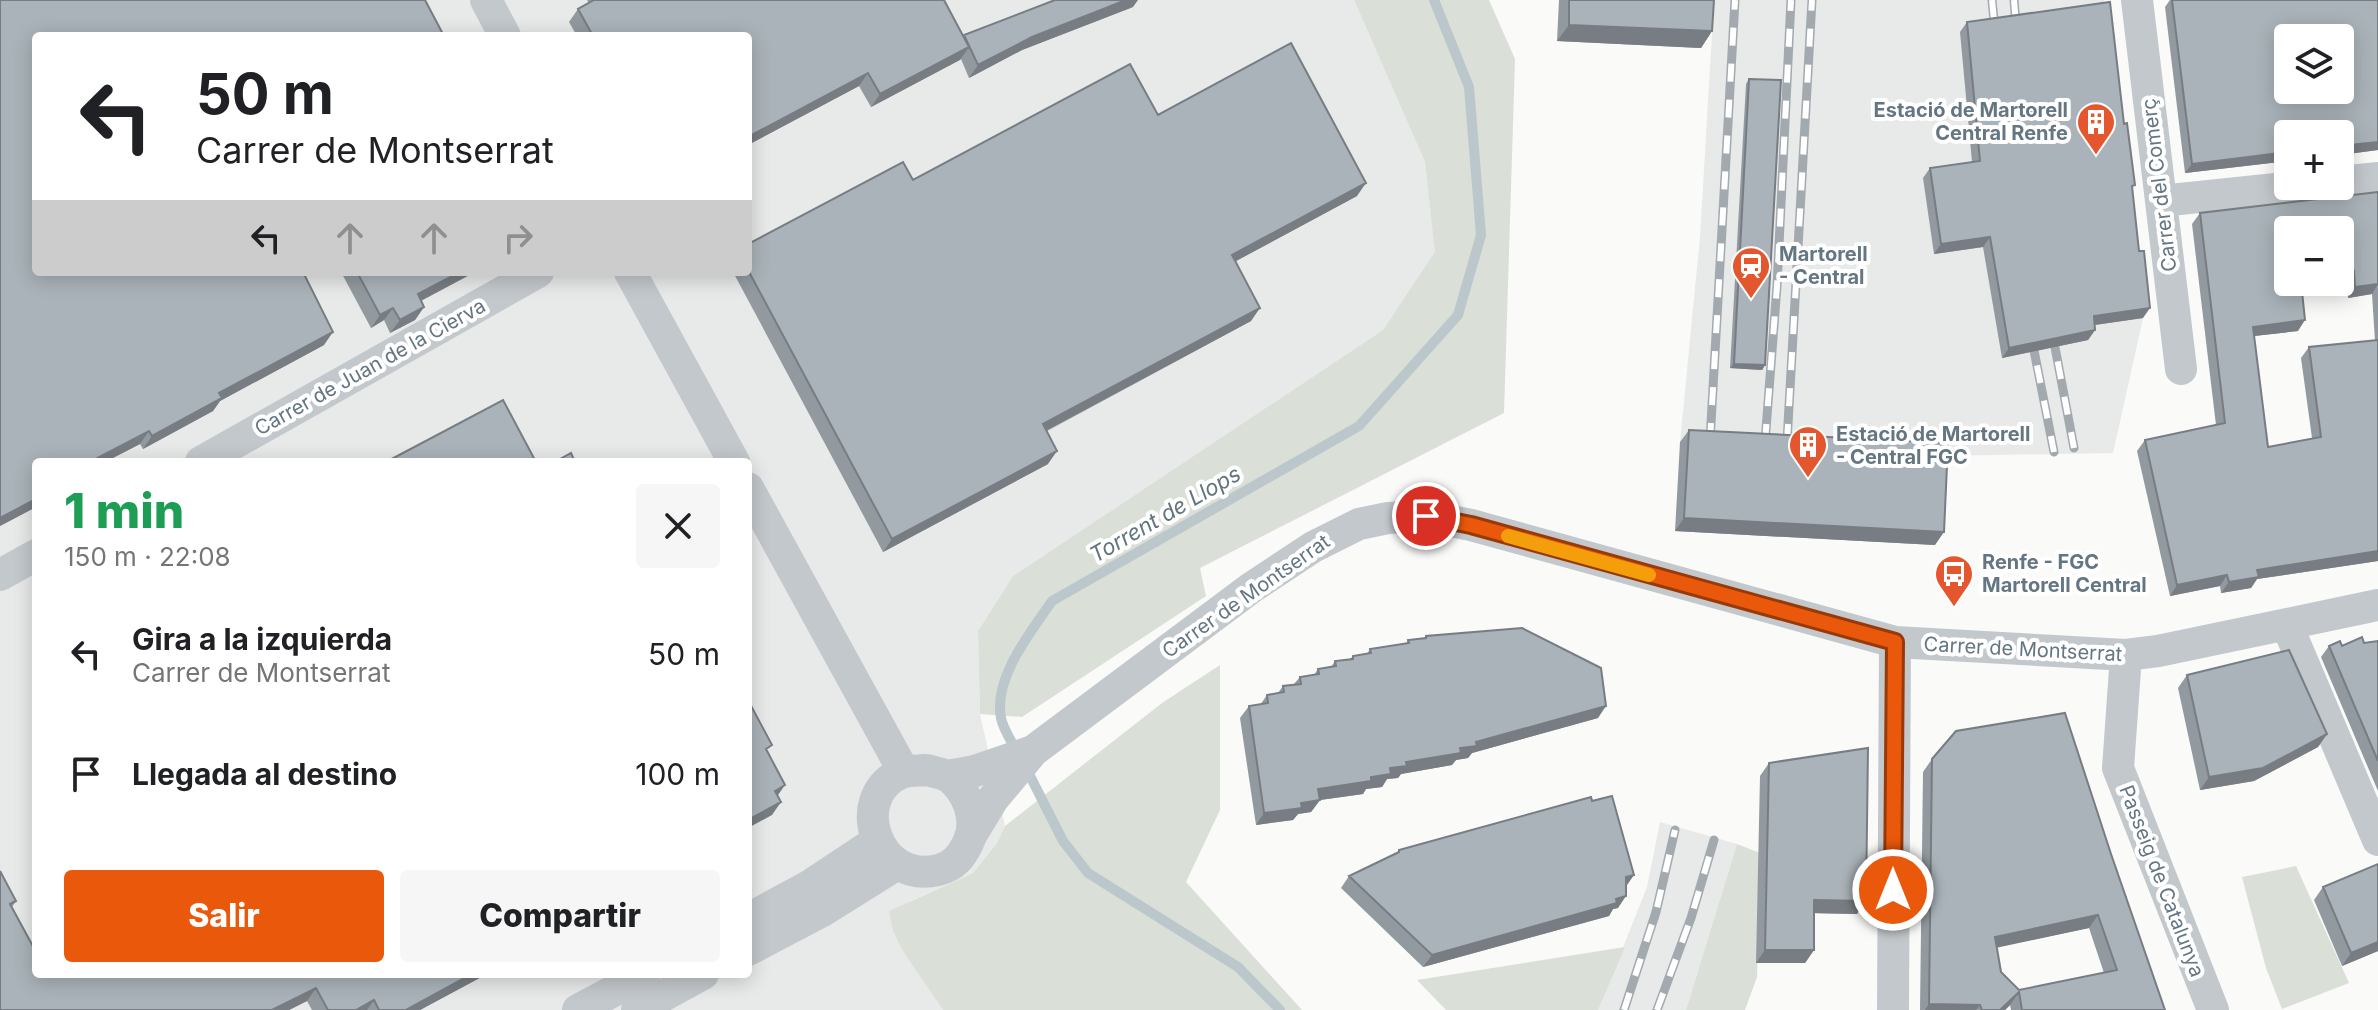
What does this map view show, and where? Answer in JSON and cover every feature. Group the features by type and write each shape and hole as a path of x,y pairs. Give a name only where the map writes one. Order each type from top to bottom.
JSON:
{"street":[{"path":"486,0 503,32"},
{"name":"Carrer del Comerç","path":"2137,0 2181,369"},
{"path":"2354,181 2378,178"},
{"path":"2161,201 2274,189"},
{"name":"Carrer de Juan de la Cierva","path":"208,458 531,276"},
{"path":"632,276 732,458"},
{"path":"752,495 904,772"},
{"name":"Carrer de Montserrat","path":"970,837 993,799 1033,751 1251,588 1313,547 1359,524 1388,518 1426,516 1471,525 1895,642 2126,655 2378,605"},
{"path":"0,575 32,557"},
{"path":"2287,625 2371,807 2378,840"},
{"path":"1893,1010 1895,642"},
{"name":"Passeig de Catalunya","path":"2126,655 2118,768 2213,1010"},
{"name":"Carrer de Montserrat","path":"961,774 1033,751"},
{"path":"926,770 961,774 970,803 970,837 960,858 946,868 928,873 912,872 887,853 872,810 879,793 888,781 904,772 926,770"},
{"path":"752,917 809,886 887,853"},
{"path":"752,948 824,910 887,853"},
{"path":"578,1010 638,978"},
{"path":"637,1010 696,978"}],"shaded area":[{"path":"0,0 1354,0 1425,162 1436,252 1383,330 1013,576 978,631 980,714 1005,826 997,843 973,873 910,901 915,967 943,1010 0,1010"},
{"path":"1354,0 1489,0 1515,59 1504,413 1200,568 1206,596 1022,717 980,714 978,631 1013,576 1383,330 1435,252 1425,162"},
{"path":"1714,0 2104,0 2103,12 2143,318 2113,453 1940,456 1680,442 1700,237"},
{"path":"1220,665 1220,810 1186,882 1302,1010 943,1010 903,951 893,931 889,911 973,873 997,843 1005,826 1162,703"},
{"path":"1660,822 1737,844 1686,1010 1598,1010 1647,887"},
{"path":"1737,844 1760,853 1757,977 1745,1010 1686,1010"},
{"path":"2296,866 2349,983 2282,1009 2266,968 2242,877"},
{"path":"1625,947 1598,1010 1446,1010 1417,980"}],"building":[{"path":"0,0 425,0 442,32 32,32 32,276 305,276 333,332 219,393 222,398 152,436 149,431 98,458 32,458 32,501 0,518"},
{"path":"594,0 944,0 969,47 880,94 868,73 752,135 752,32 591,32 578,9"},
{"path":"1055,0 1126,0 1032,37 978,65 964,35"},
{"path":"1569,0 1714,0 1712,31 1569,25"},
{"path":"2172,0 2378,0 2378,142 2354,145 2354,120 2274,120 2274,154 2192,164"},
{"path":"2110,2 2124,124 2127,123 2135,185 2132,186 2139,251 2144,251 2150,308 2094,316 2095,330 2009,348 1990,237 1941,244 1930,168 1980,161 1967,22"},
{"path":"1291,43 1366,183 1232,255 1260,308 1043,424 1057,451 892,539 751,276 752,242 903,162 913,180 1130,64 1158,115"},
{"path":"1749,79 1781,80 1765,365 1734,364"},
{"path":"2378,192 2378,284 2355,287 2354,216 2274,216 2274,296 2302,296 2305,320 2253,327 2268,447 2321,437 2309,347 2378,340 2378,551 2257,570 2259,577 2229,582 2227,575 2177,585 2145,440 2225,423 2200,213 2310,200 2354,200 2354,195"},
{"path":"359,276 452,276 418,294 424,307 400,320 393,308 380,315"},
{"path":"503,400 534,458 394,458"},
{"name":"Estació de Martorell - Central FGC","path":"1689,430 1948,443 1944,532 1684,518"},
{"path":"1522,628 1601,668 1606,706 1476,742 1477,746 1460,748 1461,753 1406,762 1407,766 1390,768 1391,774 1371,777 1371,781 1318,789 1320,800 1301,803 1302,808 1264,813 1249,706 1268,703 1267,695 1284,692 1283,686 1301,684 1300,677 1319,674 1318,669 1336,666 1335,661 1371,653 1370,649 1409,643 1408,640 1426,636"},
{"path":"2362,637 2364,643 2378,641 2378,761 2329,646 2340,641 2342,646"},
{"path":"2289,650 2327,734 2263,768 2209,777 2187,675"},
{"path":"752,708 772,745 766,749 785,785 775,791 781,802 752,818"},
{"path":"2065,713 2165,1010 2022,1010 2019,992 2000,1010 1982,1010 1980,1005 1929,1004 1932,759 1956,731","holes":["2098,915 2117,970 2019,990 2001,972 1995,937"]},
{"path":"1868,748 1866,901 1814,900 1814,950 1765,950 1769,763"},
{"path":"1612,796 1634,875 1626,877 1626,896 1616,899 1617,903 1432,955 1349,876 1399,850 1591,797 1592,801"},
{"path":"2378,864 2378,942 2351,953 2323,887"},
{"path":"0,871 16,901 10,904 32,944 32,978 465,978 406,1010 379,1010 374,1000 356,1010 328,1010 316,988 272,1010 0,1010"}],"waterway":[{"name":"Torrent de Llops","path":"1017,752 1001,718 1003,687 1016,656 1052,601 1359,426 1458,315 1481,235 1469,87 1434,0"},
{"name":"Torrent de Llops","path":"1025,766 1063,841 1088,873 1238,967 1280,1010"}],"railway":[{"path":"1710,441 1735,0"},
{"path":"1765,442 1777,286 1791,0"},
{"path":"1787,442 1812,0"},
{"path":"1992,0 1996,40"},
{"path":"2014,0 2017,36"},
{"path":"2051,326 2074,448"},
{"path":"2030,330 2054,452"},
{"path":"1624,1010 1656,912 1675,830"},
{"path":"1657,1010 1691,918 1714,840"}],"slow traffic":[{"path":"1508,536 1649,575"}],"place":[{"name":"Estació de Martorell Central Renfe","path":"2096,156"},
{"name":"Martorell - Central","path":"1751,300"},
{"name":"Estació de Martorell - Central FGC","path":"1808,479"},
{"name":"Renfe - FGC Martorell Central","path":"1954,608"}],"route":[{"path":"1426,516 1471,525 1895,642 1893,890"}]}
